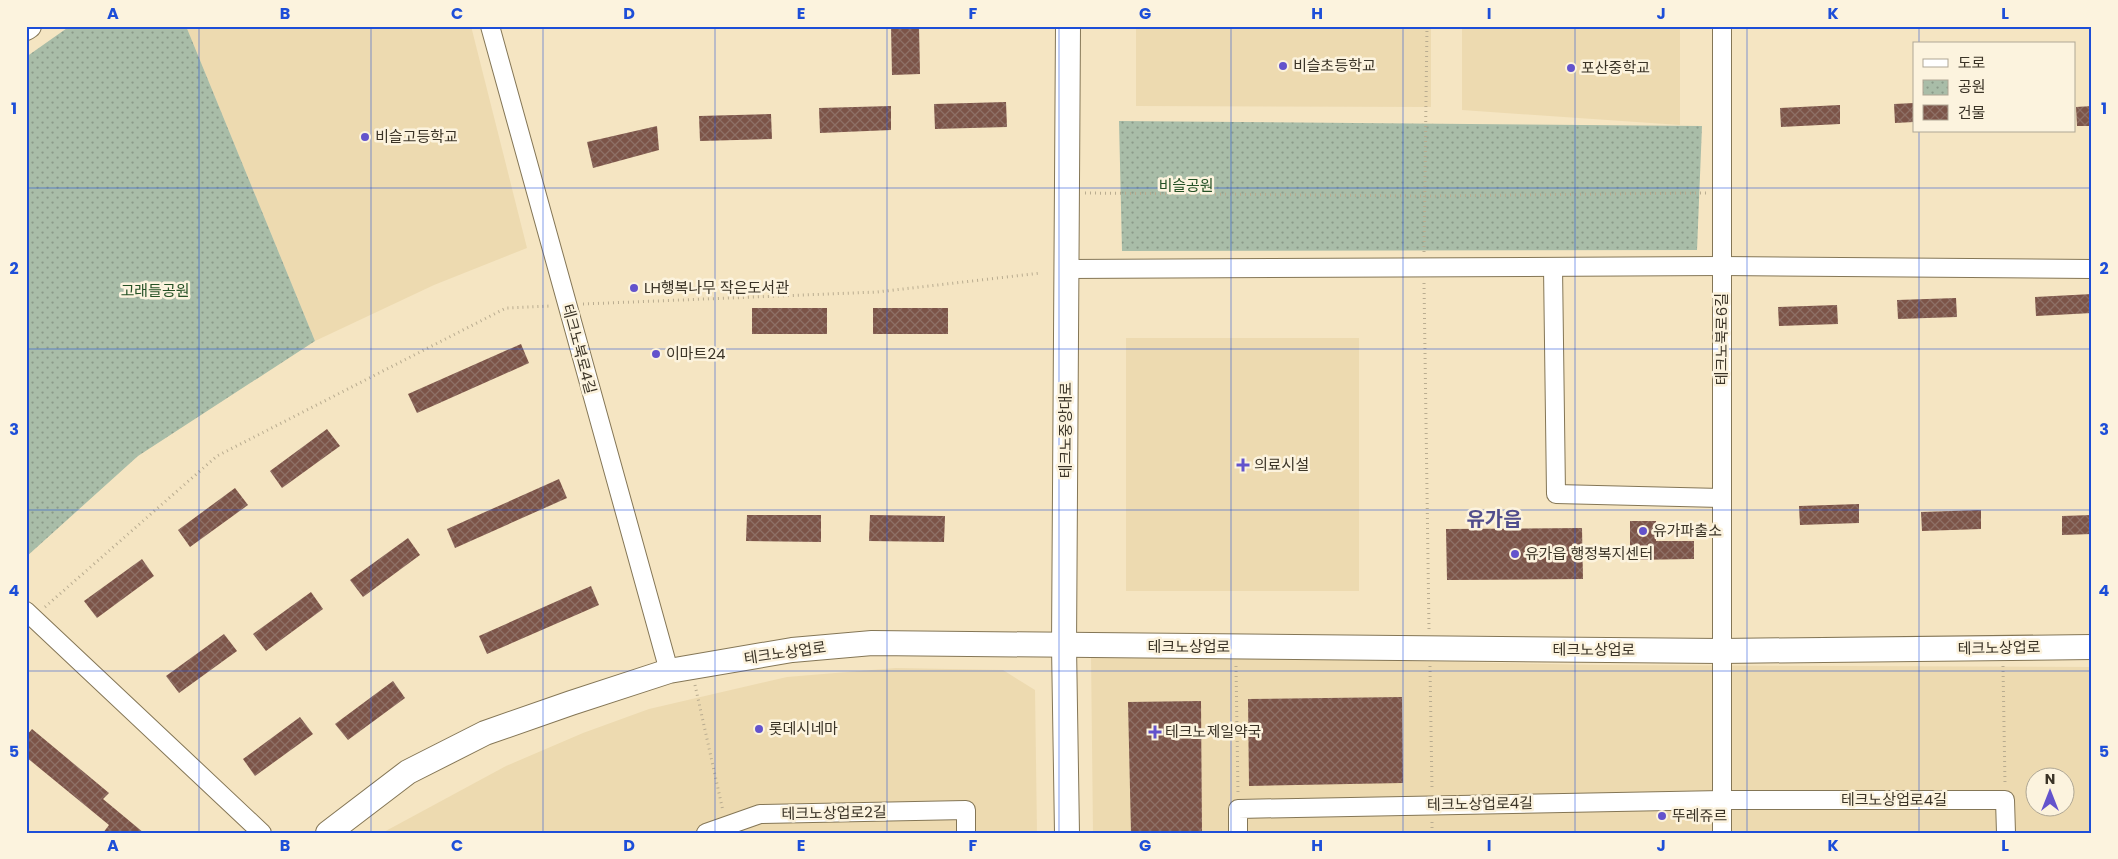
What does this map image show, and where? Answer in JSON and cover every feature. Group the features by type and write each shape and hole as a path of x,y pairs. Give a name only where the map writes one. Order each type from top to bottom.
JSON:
{"street":[{"name":"테크노북로4길","path":"490,26 680,669"},
{"name":"테크노중앙대로","path":"1067,833 1064,646 1068,26"},
{"name":"테크노북로6길","path":"1721,651 1722,26"},
{"path":"1067,269 1722,266 2092,270"},
{"path":"1552,267 1556,494 1721,498"},
{"path":"30,614 262,833"},
{"name":"테크노상업로","path":"328,833 408,772 485,733 680,669 792,650 872,643 1721,651 2092,647"},
{"path":"1721,651 1722,833"},
{"name":"테크노상업로4길","path":"1238,809 1722,800 2005,800"},
{"path":"2005,800 2006,833"},
{"path":"1238,809 1238,833"},
{"name":"테크노상업로2길","path":"706,833 760,814 966,810 966,833"}],"path":[{"path":"1427,26 1424,268 1432,833"},
{"path":"1067,193 1425,196 1722,193"},
{"path":"574,305 877,292 1041,273"},
{"path":"30,614 217,456 506,308 555,306"},
{"path":"1235,647 1238,809"},
{"path":"2002,648 2005,800"},
{"path":"680,669 726,826"}],"shaded area":[{"name":"비슬고등학교","path":"186,26 471,26 527,248 434,285 315,341"},
{"name":"비슬초등학교","path":"1136,26 1431,26 1431,107 1136,106"},
{"name":"포산중학교","path":"1462,26 1680,26 1680,125 1462,110"},
{"name":"의료시설","path":"1126,338 1359,338 1359,591 1126,591"},
{"path":"1091,654 1598,665 2092,667 2092,833 1093,833"},
{"path":"896,668 1003,670 1035,690 1037,833 382,833 506,766 583,733 649,709 787,677"}],"green space":[{"name":"고래들공원","path":"70,26 186,26 315,341 138,456 26,557 26,57"},
{"name":"비슬공원","path":"1119,121 1702,126 1697,250 1122,251"}],"building":[{"path":"891,26 919,26 920,74 892,75"},
{"path":"1006,102 1007,127 935,129 934,104"},
{"path":"1913,103 1913,122 1895,123 1894,104"},
{"path":"1840,105 1840,124 1781,127 1780,108"},
{"path":"891,106 891,130 820,133 819,108"},
{"path":"2092,106 2092,126 2077,126 2076,107"},
{"path":"771,114 772,139 700,141 699,116"},
{"path":"657,126 659,150 593,168 587,142"},
{"path":"2092,294 2092,313 2036,316 2035,297"},
{"path":"1956,298 1957,317 1898,319 1897,300"},
{"path":"1837,305 1838,324 1779,326 1778,307"},
{"path":"752,308 827,308 827,334 752,334"},
{"path":"873,308 948,308 948,334 873,334"},
{"path":"521,344 529,363 417,413 408,394"},
{"path":"327,429 340,446 282,488 270,471"},
{"path":"559,479 567,498 455,548 447,529"},
{"path":"235,488 248,505 190,547 178,530"},
{"path":"1859,504 1859,523 1800,525 1799,506"},
{"path":"1981,510 1981,529 1922,531 1921,512"},
{"path":"747,515 821,515 821,542 746,541"},
{"path":"870,515 945,516 944,542 869,541"},
{"path":"2092,515 2092,534 2062,535 2062,516"},
{"name":"유가파출소","path":"1630,521 1656,521 1656,541 1694,541 1694,559 1630,560"},
{"name":"유가읍 행정복지센터","path":"1582,528 1583,579 1447,580 1446,529"},
{"path":"408,538 420,555 363,597 350,580"},
{"path":"142,559 154,576 97,618 84,601"},
{"path":"591,586 599,605 487,654 479,636"},
{"path":"311,592 323,609 266,651 253,634"},
{"path":"224,634 237,651 179,693 166,676"},
{"path":"393,681 405,698 348,740 335,724"},
{"path":"1402,697 1403,783 1249,786 1248,699"},
{"path":"1201,701 1202,833 1131,833 1128,702"},
{"path":"300,717 313,734 255,776 243,759"},
{"path":"32,729 109,793 103,799 144,833 103,833 109,825 26,757 26,736"}],"place":[{"name":"비슬초등학교","path":"1283,66"},
{"name":"포산중학교","path":"1571,68"},
{"name":"비슬고등학교","path":"365,137"},
{"name":"LH행복나무 작은도서관","path":"634,288"},
{"name":"이마트24","path":"656,354"},
{"name":"의료시설","path":"1243,465"},
{"name":"유가파출소","path":"1643,531"},
{"name":"유가읍 행정복지센터","path":"1515,554"},
{"name":"롯데시네마","path":"759,729"},
{"name":"테크노제일약국","path":"1155,732"},
{"name":"뚜레쥬르","path":"1662,816"}],"district":[{"name":"유가읍","path":"1494,519"}]}
